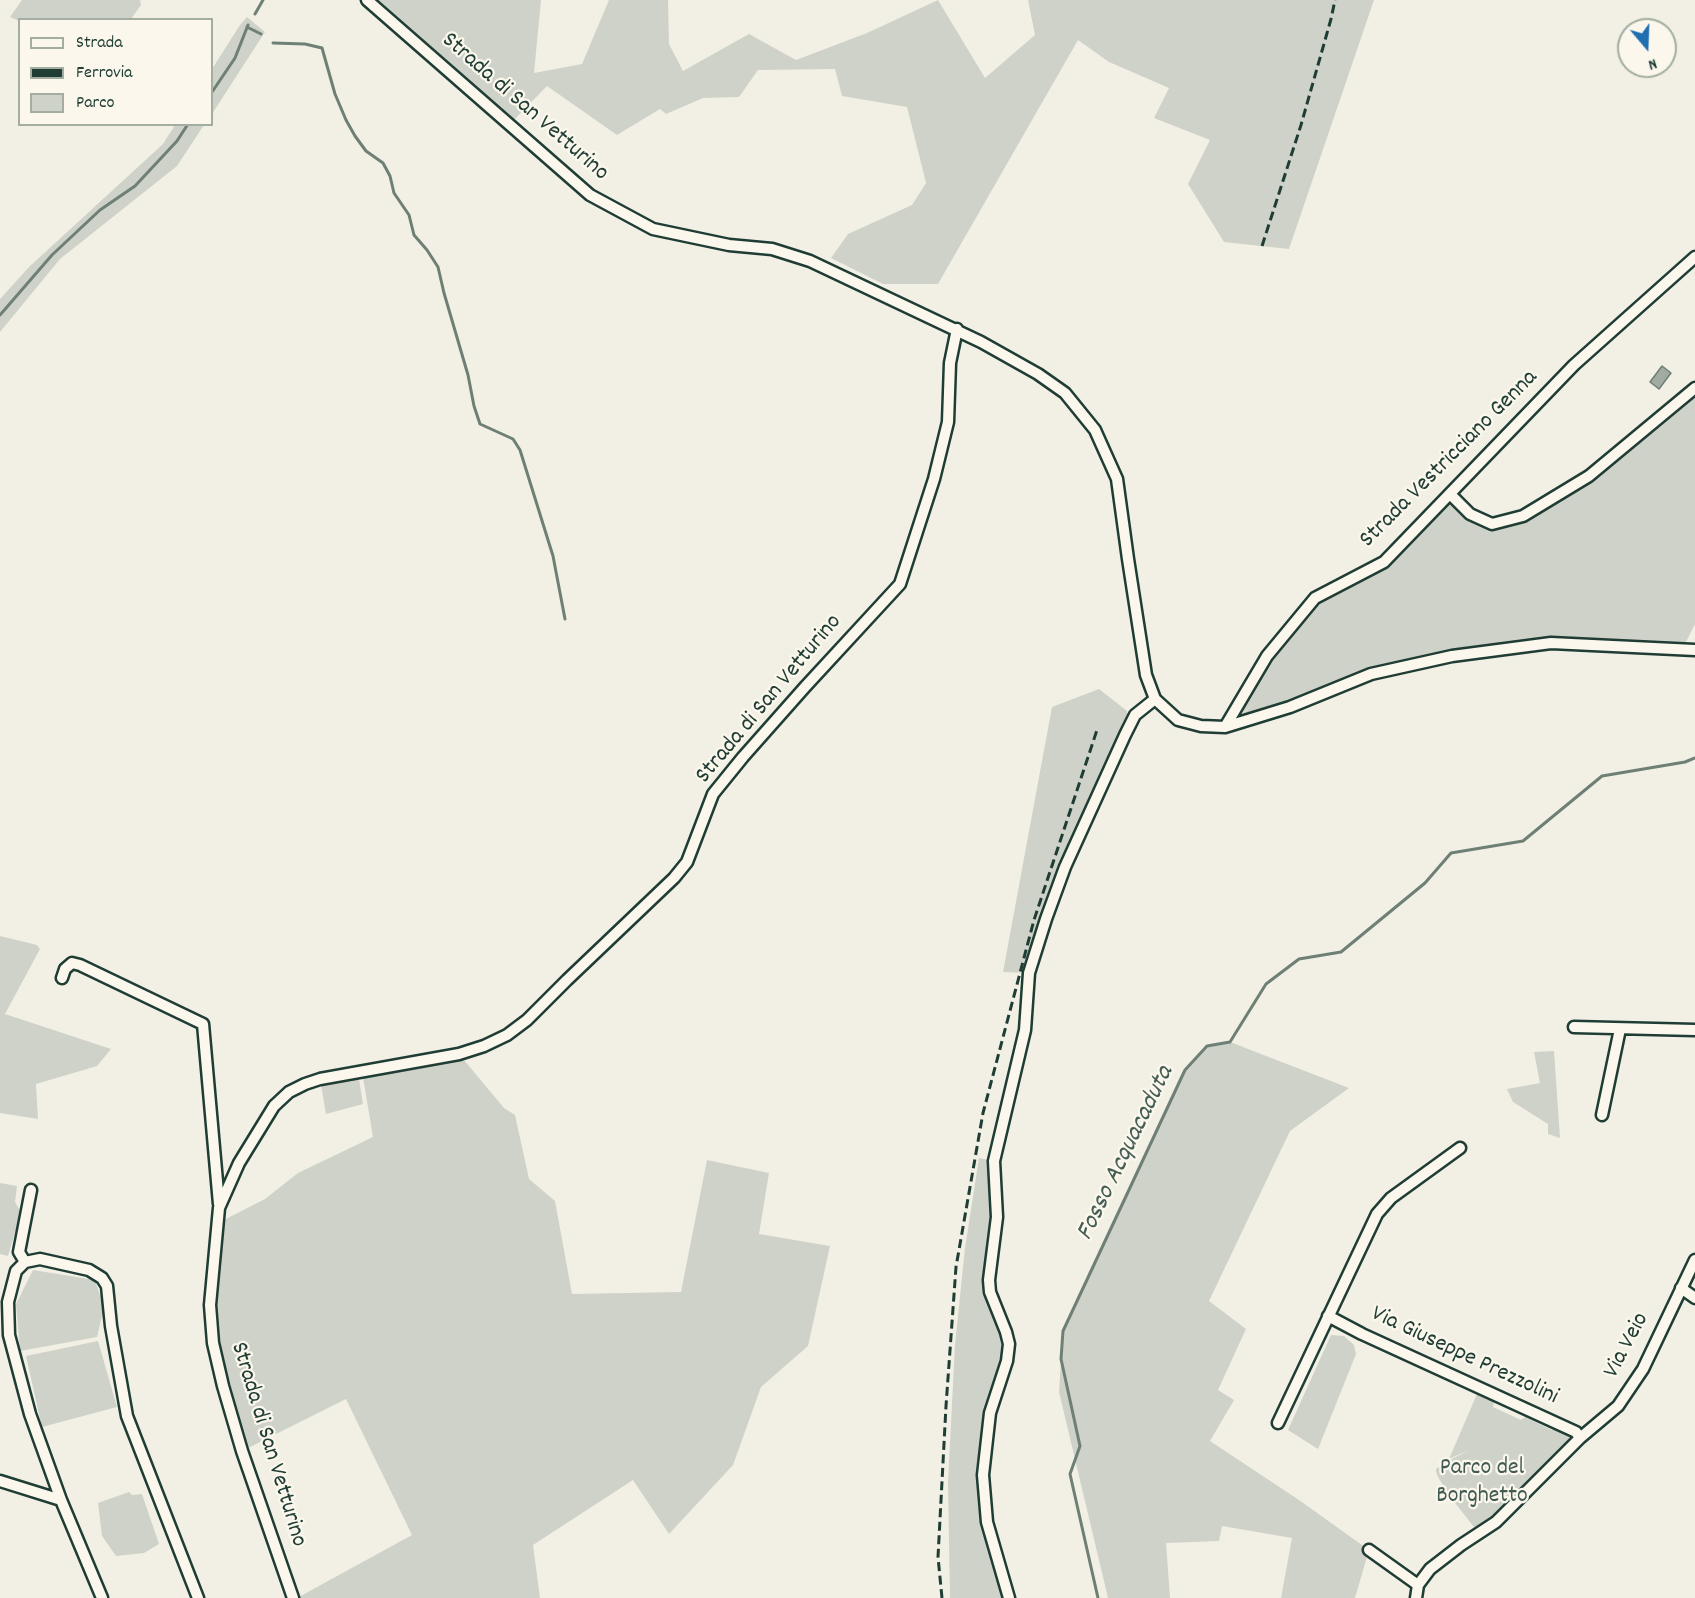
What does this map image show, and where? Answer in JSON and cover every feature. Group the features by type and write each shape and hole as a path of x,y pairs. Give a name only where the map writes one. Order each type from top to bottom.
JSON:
{"street":[{"name":"Strada di San Vetturino","path":"293,1598 242,1451 213,1342 210,1305 219,1208 239,1163 274,1106 289,1092 320,1079 459,1054 507,1035 527,1020 674,878 687,862 713,794 831,658 900,584 934,480 948,422 950,363 957,329 810,261 772,249 729,244 653,229 590,195 367,0"},
{"name":"Strada Vestricciano Genna","path":"1225,726 1267,656 1315,598 1384,562 1574,365 1695,257"},
{"path":"957,329 1038,374 1065,393 1095,430 1118,479 1146,675 1155,699 1178,720 1201,726 1225,726 1290,707 1371,674 1452,656 1551,643 1695,650"},
{"path":"1450,494 1470,514 1492,524 1523,516 1589,476 1695,388"},
{"path":"1009,1598 987,1522 983,1475 990,1413 1007,1361 1009,1344 990,1292 989,1280 997,1217 994,1161 1025,1030 1029,973 1046,919 1065,867 1125,735 1135,715 1155,699"},
{"path":"62,978 65,969 72,963 80,965 203,1024 219,1208"},
{"path":"1574,1027 1695,1030"},
{"path":"1602,1115 1620,1029"},
{"path":"1278,1423 1377,1214 1391,1198 1460,1148"},
{"path":"25,1262 19,1252 30,1190"},
{"path":"102,1598 61,1500 30,1413 9,1335 8,1302 16,1271 25,1262 40,1259 90,1270 102,1278 107,1286 111,1326 127,1416 198,1598"},
{"name":"Via Veio","path":"1418,1585 1430,1569 1496,1522 1580,1438 1618,1406 1643,1369 1695,1260"},
{"path":"1681,1288 1695,1298"},
{"name":"Via Giuseppe Prezzolini","path":"1328,1316 1362,1334 1576,1432 1580,1438"},
{"path":"0,1481 61,1500"},
{"path":"1369,1550 1418,1585 1416,1598"}],"green space":[{"path":"22,0 140,0 141,5 132,18 18,18 18,21 10,17"},
{"path":"366,0 541,0 534,73 582,64 609,0 668,0 669,44 683,71 749,34 796,60 867,33 938,0 985,78 1035,35 1028,0 1374,0 1289,249 1224,242 1188,184 1210,140 1154,118 1169,88 1109,62 1078,40 938,284 883,284 831,258 848,234 912,205 926,183 907,107 842,96 835,69 758,70 739,97 703,98 666,114 660,109 617,135 547,86 510,124"},
{"path":"247,17 265,32 213,112 213,67"},
{"path":"174,126 203,126 177,166 60,259 0,332 0,299 29,267 163,144"},
{"path":"1695,388 1695,624 1685,644 1551,643 1371,674 1232,723 1255,703 1225,727 1267,656 1315,598 1384,562 1450,494 1492,524 1523,516 1589,476"},
{"path":"1099,689 1127,711 1128,728 1065,867 1029,973 1003,972 1052,707"},
{"path":"0,936 37,945 40,949 5,1014 111,1049 97,1066 36,1084 38,1119 0,1113"},
{"path":"1230,1042 1349,1088 1290,1131 1209,1301 1246,1329 1218,1390 1234,1400 1210,1441 1369,1550 1355,1598 1281,1598 1292,1538 1222,1526 1219,1541 1166,1543 1170,1598 1108,1598 1059,1392 1063,1331 1185,1070 1207,1046"},
{"path":"1554,1051 1560,1138 1548,1134 1548,1124 1513,1102 1507,1089 1540,1083 1534,1052"},
{"path":"459,1054 504,1108 515,1115 529,1179 555,1201 572,1294 681,1292 707,1160 769,1173 759,1234 830,1246 808,1346 761,1387 733,1465 669,1534 633,1480 533,1545 540,1598 297,1598 412,1535 346,1399 242,1451 213,1343 218,1223 265,1199 298,1173 373,1137 362,1072"},
{"path":"358,1073 363,1104 326,1114 320,1079"},
{"path":"979,1158 994,1161 997,1217 989,1280 1009,1344 990,1413 983,1475 987,1522 1009,1598 950,1598 948,1482 955,1345 965,1248"},
{"path":"0,1183 17,1186 15,1202 21,1212 8,1256 0,1254"},
{"path":"33,1270 95,1280 104,1308 97,1337 20,1351 16,1304"},
{"path":"1331,1335 1344,1336 1354,1345 1356,1354 1318,1449 1288,1430"},
{"path":"98,1341 117,1407 42,1427 26,1356"},
{"name":"Parco del Borghetto","path":"1477,1394 1494,1402 1493,1407 1521,1420 1525,1417 1552,1430 1554,1427 1577,1438 1495,1518 1477,1531 1445,1490 1436,1469 1471,1449 1449,1459"},
{"path":"129,1492 132,1495 142,1494 159,1544 144,1553 116,1556 102,1536 98,1503"}],"shaded area":[{"path":"1662,366 1671,373 1659,389 1650,382"}],"waterway":[{"path":"255,14 263,0"},
{"path":"213,91 235,58 248,25"},
{"path":"247,27 261,34"},
{"path":"273,43 305,44 322,48 335,94 346,120 366,151 383,163 390,176 394,193 409,215 414,235 438,267 480,424 513,439 520,450 553,556 565,619"},
{"path":"0,315 52,255 100,210 135,186 177,141 187,126"},
{"name":"Fosso Acquacaduta","path":"1098,1598 1070,1474 1080,1446 1061,1359 1063,1331 1185,1070 1207,1046 1230,1042 1266,984 1299,959 1341,952 1425,883 1451,853 1523,841 1602,776 1685,762 1695,758"}],"railway":[{"path":"1262,246 1301,125 1335,0"},
{"path":"942,1598 938,1557 956,1267 983,1113 1034,920 1098,727"}]}
